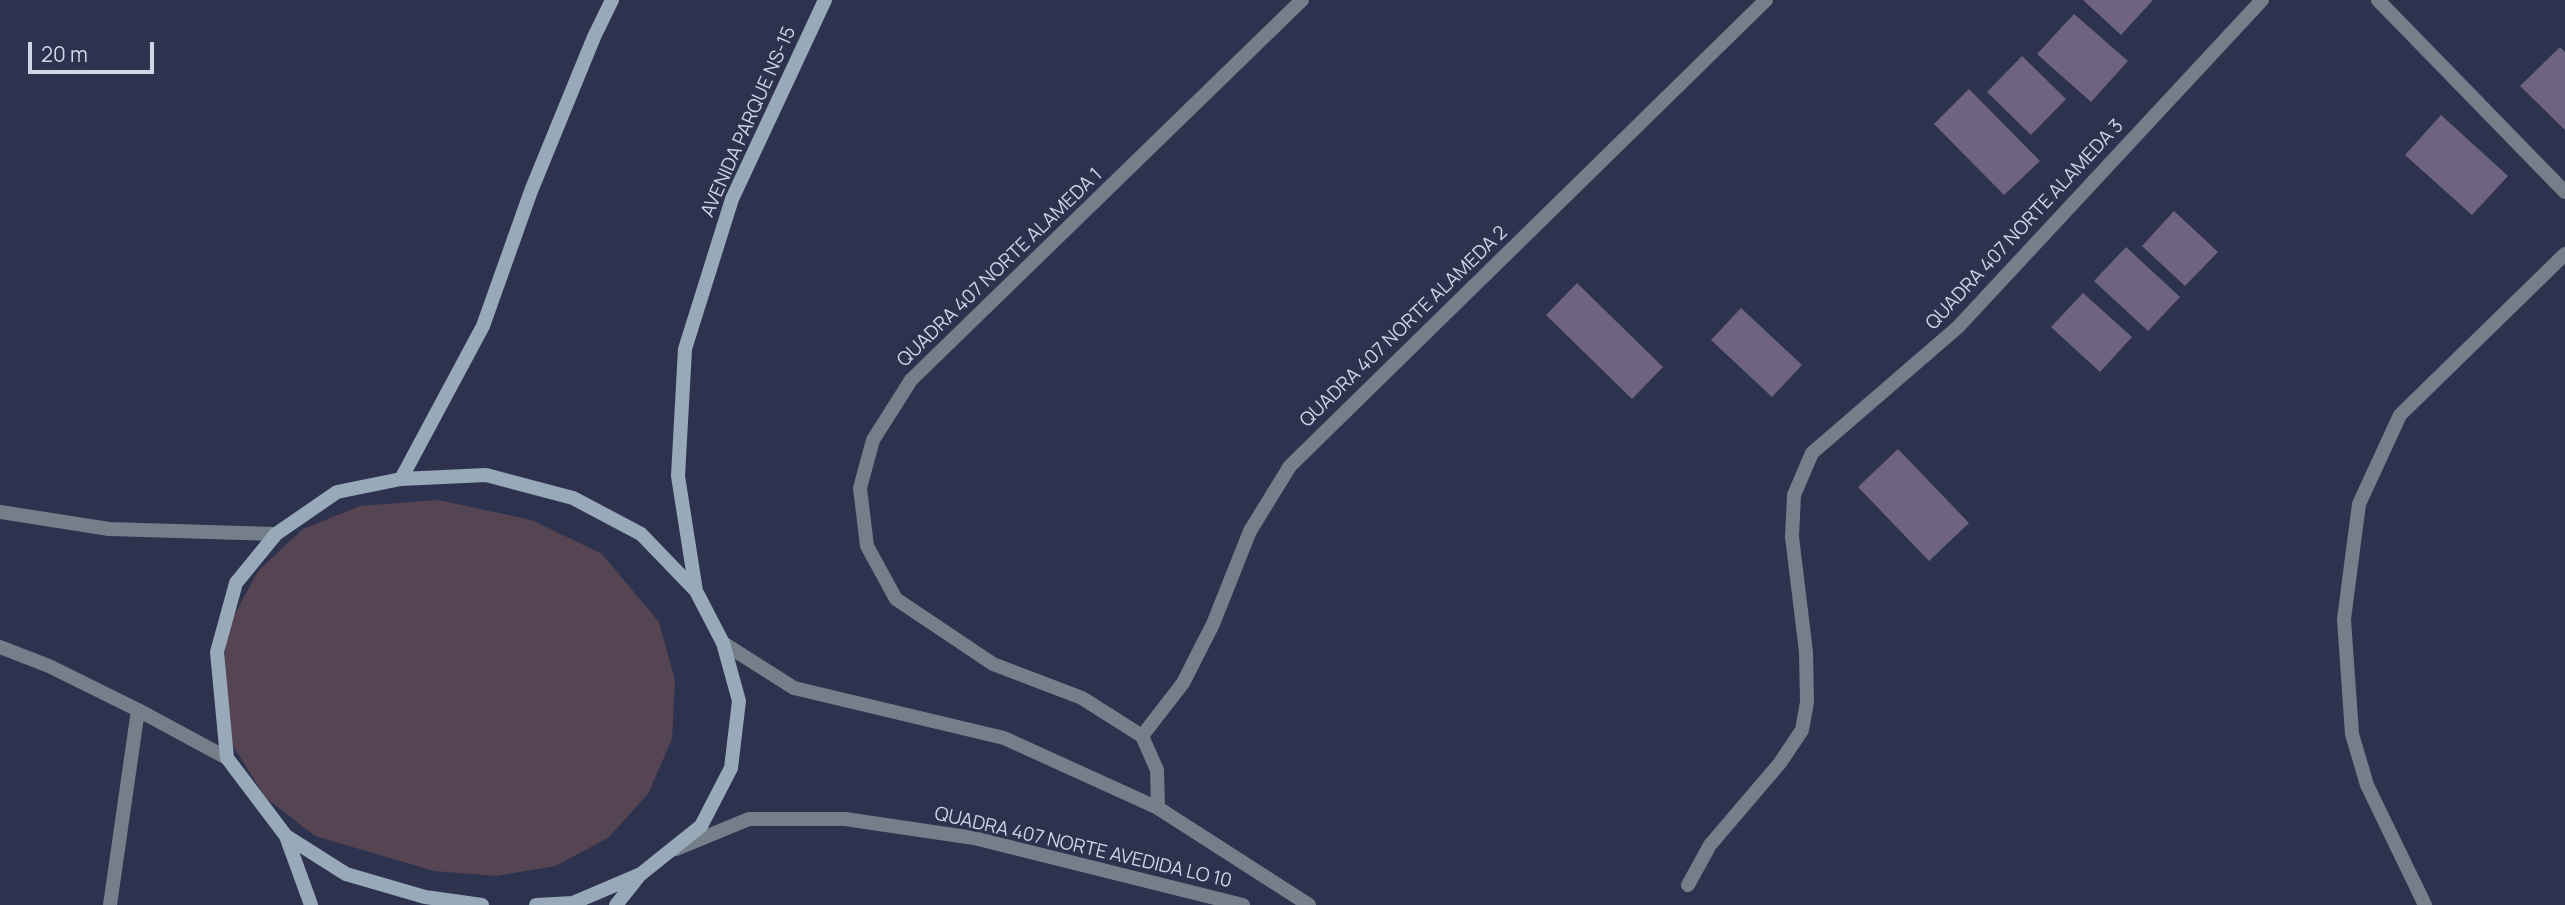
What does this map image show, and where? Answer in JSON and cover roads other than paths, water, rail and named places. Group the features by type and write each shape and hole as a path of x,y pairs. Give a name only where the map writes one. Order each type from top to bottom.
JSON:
{"main road":[{"path":"401,479 483,326 531,191 594,37 612,0"},
{"name":"AVENIDA PARQUE NS-15","path":"696,591 678,476 685,349 732,200 825,0"},
{"path":"311,905 286,836 227,758 217,652 236,583 276,534 337,492 401,479 486,475 573,498 641,534 696,591 723,643 739,701 731,768 701,826 641,874 616,905"},
{"path":"286,836 346,874 425,897 482,905"},
{"path":"536,905 573,903 641,874"}],"street":[{"name":"QUADRA 407 NORTE ALAMEDA 1","path":"1142,736 1083,698 993,664 896,599 867,546 860,488 873,440 911,380 1302,0"},
{"name":"QUADRA 407 NORTE ALAMEDA 2","path":"1142,736 1183,683 1213,624 1250,531 1290,466 1766,0"},
{"name":"QUADRA 407 NORTE ALAMEDA 3","path":"1688,885 1710,845 1780,763 1802,730 1807,702 1806,652 1792,537 1794,495 1812,453 1958,327 2262,0"},
{"path":"2378,0 2565,192"},
{"path":"2425,905 2367,785 2352,734 2344,619 2360,504 2400,415 2565,254"},
{"path":"0,512 109,529 276,534"},
{"name":"QUADRA 407 NORTE AVEDIDA LO 10","path":"723,643 794,688 1004,738 1158,808 1309,905"},
{"path":"0,647 49,666 227,758"},
{"path":"110,905 138,710"},
{"path":"1142,736 1157,770 1158,808"},
{"name":"QUADRA 407 NORTE AVEDIDA LO 10","path":"668,852 750,819 845,819 974,838 1243,905"}]}
